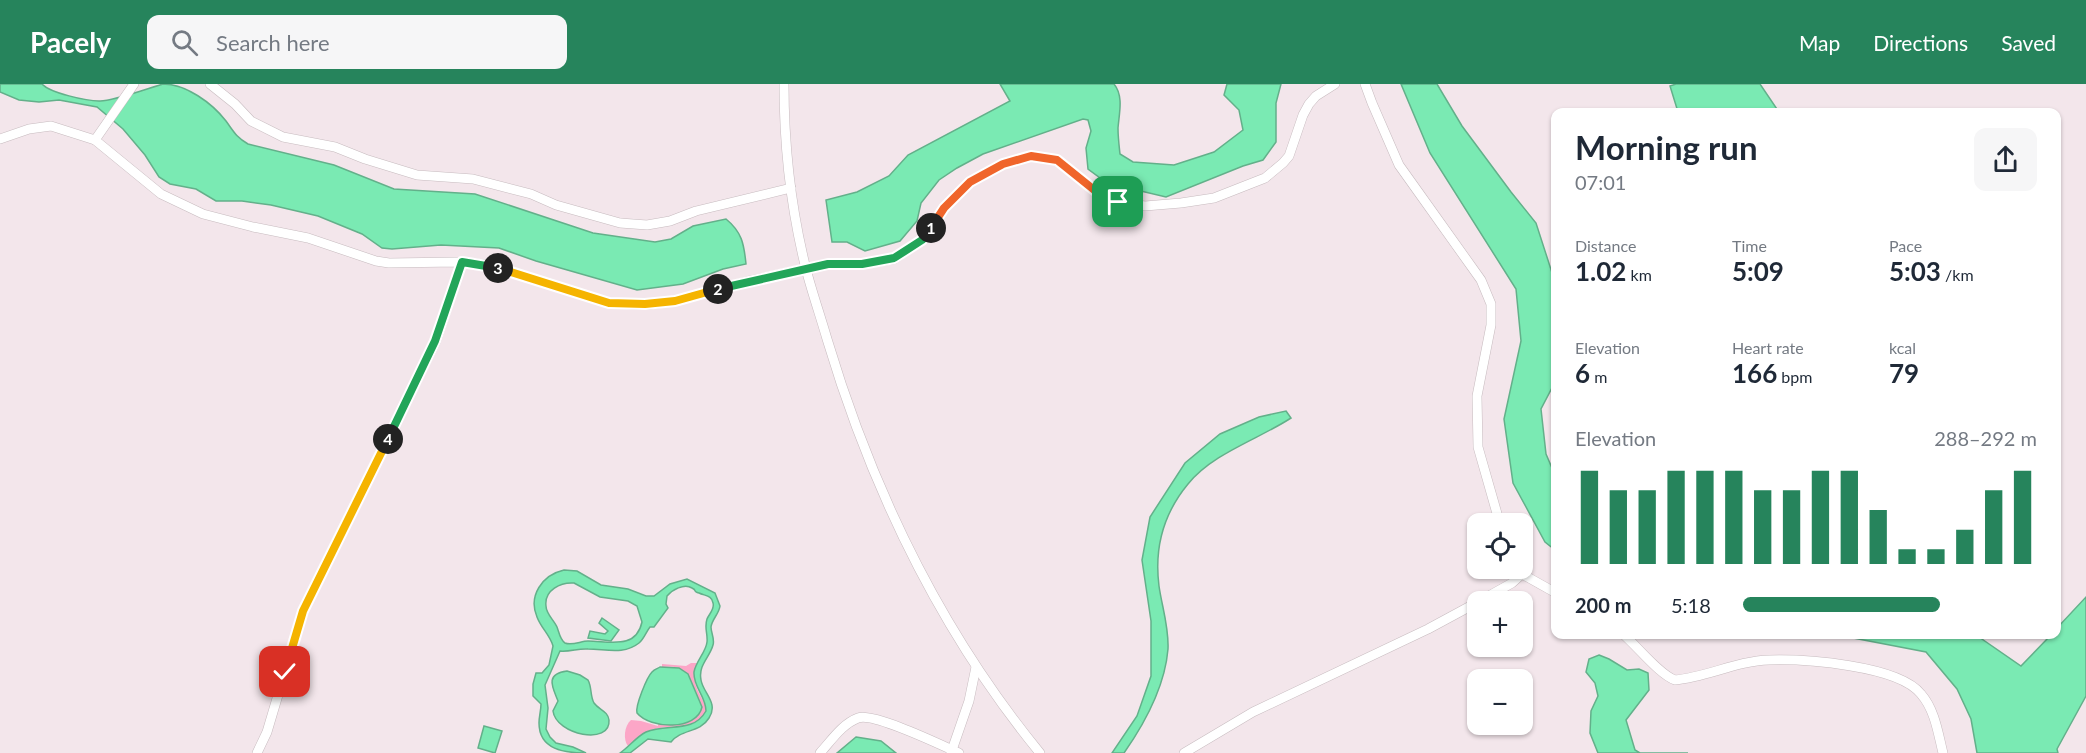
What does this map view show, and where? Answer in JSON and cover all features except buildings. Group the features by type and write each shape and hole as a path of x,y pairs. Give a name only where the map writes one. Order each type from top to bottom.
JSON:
{"street":[{"path":"210,84 235,104 251,121 284,137 335,147 417,175 473,179 620,223 647,225 670,221 705,209 791,188"},
{"path":"784,84 784,132 791,188 806,268 836,367 870,465 894,521 959,640 1004,709 1040,753"},
{"path":"0,139 28,129 51,126 95,140 161,194 203,214 308,238 376,261 389,263 462,262 489,265 609,303 645,304 675,301 806,268 828,264 862,264 894,258 922,240 944,208 970,182 1003,164 1031,156 1057,160 1098,193 1118,202 1145,206 1214,198 1265,178 1283,163 1289,156 1309,104 1316,96 1335,84"},
{"path":"1365,84 1399,165 1481,280 1491,303 1491,325 1477,396 1478,447 1497,513"},
{"path":"95,140 132,86"},
{"path":"257,753 267,732 303,611 435,341 462,262"},
{"path":"1498,591 1515,579"},
{"path":"1533,579 1551,590"},
{"path":"1184,753 1253,712 1428,629 1467,608"},
{"path":"1629,639 1662,673 1675,680 1717,672 1736,665 1768,660 1833,663 1892,676 1910,683 1926,700 1936,723 1943,753"},
{"path":"820,753 842,729 859,717 875,718 954,752 976,667"}],"shaded area":[{"path":"0,84 42,84 60,93 99,101 163,84 181,87 206,101 220,114 238,137 248,144 334,165 394,189 475,194 593,233 655,242 671,239 693,226 726,219 736,229 741,239 746,264 723,269 683,284 637,290 499,248 441,245 382,248 362,234 318,216 271,205 242,201 216,201 196,189 170,184 159,177 145,155 123,129 97,107 59,100 39,102 19,100 0,92"},
{"path":"1000,84 1114,84 1120,100 1118,128 1120,154 1133,162 1174,165 1214,152 1243,130 1239,110 1224,95 1227,84 1281,84 1276,103 1276,142 1263,160 1166,197 1107,183 1088,169 1086,148 1091,131 1088,120 1083,119 983,154 939,180 921,203 917,221 900,241 865,251 847,242 832,242 826,200 857,192 889,176 908,155 1010,101"},
{"path":"1401,84 1437,84 1462,126 1536,223 1551,270 1551,390 1541,409 1546,454 1551,466 1551,547 1545,542 1533,520 1533,513 1529,513 1513,483 1504,419 1521,341 1516,289 1430,153"},
{"path":"1676,84 1760,84 1776,108 1677,108 1670,86"},
{"path":"1286,411 1291,418 1223,455 1198,473 1173,507 1163,531 1158,558 1159,586 1168,641 1163,677 1153,704 1124,753 1112,753 1137,716 1151,676 1151,621 1142,560 1150,517 1185,463 1220,434 1259,417"},
{"path":"564,570 577,571 601,585 628,589 646,596 654,596 670,584 687,579 715,593 720,606 711,627 714,640 701,670 702,685 712,708 712,713 705,723 671,742 648,739 630,753 620,753 646,732 694,723 706,711 695,682 694,672 706,646 706,622 713,609 713,603 708,596 689,587 682,587 667,596 668,608 654,627 650,627 641,641 633,647 621,650 560,651 545,685 548,708 546,729 556,743 586,753 562,751 543,739 539,723 541,704 533,696 533,684 536,673 542,673 549,665 553,646 537,617 534,602 539,587 556,573","holes":["574,583 600,597 628,601 637,606 642,622 639,631 634,637 621,642 565,643 546,609 546,600 551,591 564,584"]},
{"path":"2086,597 2086,696 2057,749 2058,753 1977,753 1971,719 1957,689 1926,652 1858,639 1982,639 2021,666 2047,639 2061,639 2061,624"},
{"path":"602,618 619,630 611,641 588,638 590,631 605,634 608,631 599,623"},
{"path":"1599,655 1627,670 1639,669 1648,673 1649,690 1626,720 1635,750 1640,753 1598,753 1590,733 1591,711 1598,696 1595,683 1586,672 1589,659"},
{"path":"697,663 696,686 706,709 703,718 686,727 663,727 652,730 628,746 625,733 631,720 658,726 658,724 687,722 696,718 699,714 699,701 685,673 677,667 662,667 662,664 686,666"},
{"path":"660,667 679,668 688,674 702,707 692,720 683,724 662,724 652,722 637,713 647,680 652,672"},
{"path":"567,671 588,680 594,703 609,720 607,728 602,733 593,735 573,731 556,719 553,711 558,701 552,682 555,675"},
{"path":"484,726 502,731 495,753 478,748"},
{"path":"856,737 881,741 896,753 837,753"}],"route":[{"path":"285,672 303,611 435,341 462,262 489,265 609,303 645,304 675,301 749,281 828,264 862,264 894,258 922,240 944,208 970,182 1003,164 1031,156 1057,160 1098,193 1118,202"}]}
